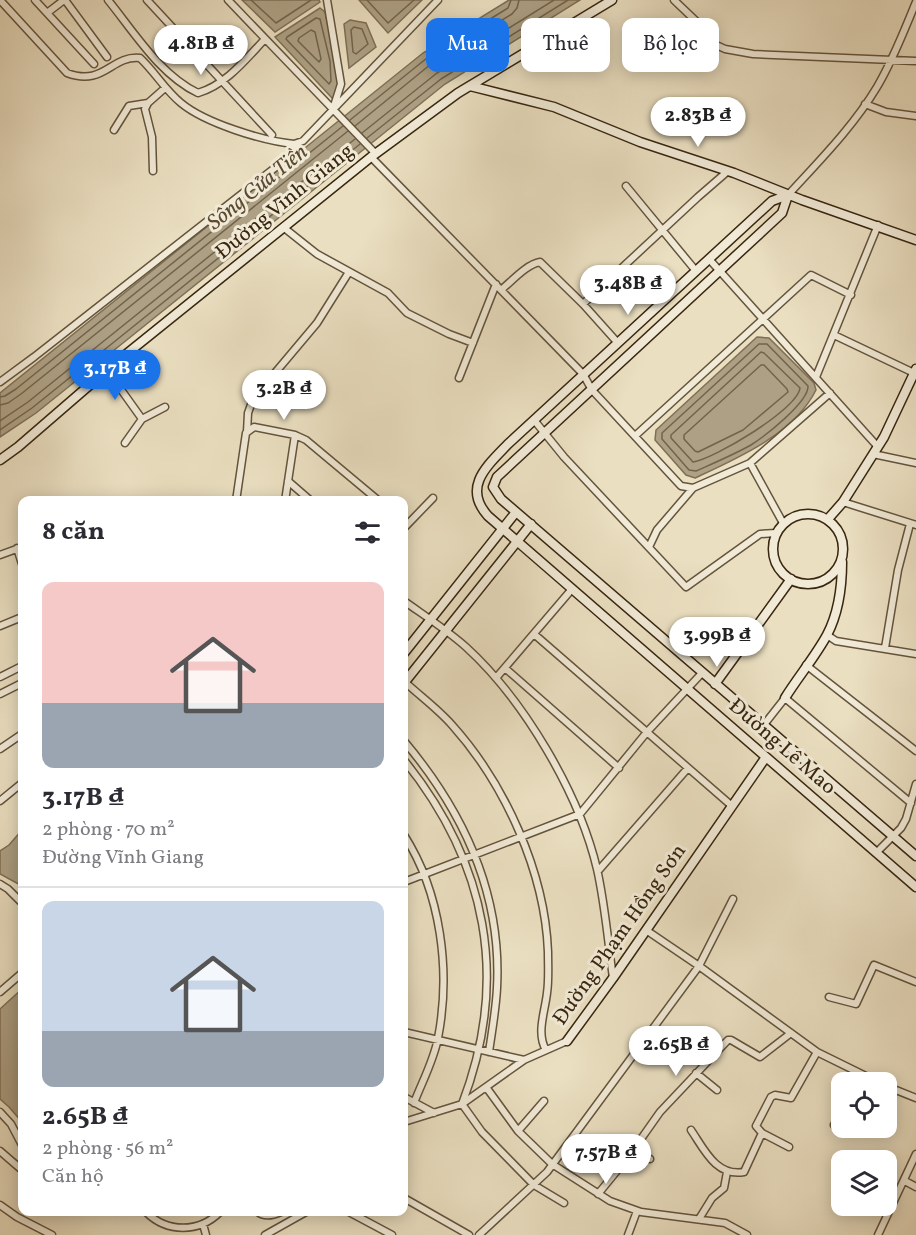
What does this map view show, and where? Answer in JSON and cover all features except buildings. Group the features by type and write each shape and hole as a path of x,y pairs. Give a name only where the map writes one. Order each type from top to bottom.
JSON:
{"street":[{"path":"0,0 67,73 79,77 97,76 131,57 140,58 165,88 186,107 220,125 290,144 299,143"},
{"path":"35,0 94,64"},
{"path":"47,13 65,0 107,57"},
{"path":"108,0 159,63 186,88 198,93 209,90 222,81 266,39"},
{"path":"147,0 272,135"},
{"path":"228,0 583,374 592,390 681,486 693,488"},
{"path":"327,0 340,84 336,112"},
{"path":"0,382 290,156 299,143 336,112 438,0"},
{"name":"Đường Vĩnh Giang","path":"0,460 372,152 470,86 612,0"},
{"path":"674,0 698,23 712,44 725,49 753,54 916,61"},
{"path":"545,433 782,213 788,195 831,147 877,88 916,2"},
{"path":"470,86 554,107 640,142 728,171 788,195 916,240"},
{"path":"153,171 152,137 144,111 148,103 165,88"},
{"path":"114,130 129,106 148,103"},
{"path":"865,104 886,112 916,116"},
{"path":"583,304 698,196 728,171"},
{"path":"626,186 696,271"},
{"path":"776,533 760,534 686,587 564,456 534,420 772,201 788,195"},
{"path":"816,377 878,225"},
{"path":"283,227 310,250 388,293 407,313 449,334 473,342"},
{"path":"709,259 830,393 876,451 916,463"},
{"path":"459,378 499,287 540,262 583,304 617,342"},
{"path":"237,496 248,413 253,399 317,323 349,272"},
{"path":"635,436 811,275 851,295"},
{"path":"828,519 843,502 876,451 915,371 834,334"},
{"path":"107,370 142,419"},
{"path":"649,548 657,530 693,488 750,463 830,393"},
{"path":"125,443 142,419 165,407"},
{"name":"Đường Lê Mao","path":"534,420 487,465 480,478 477,489 480,505 488,516 916,887"},
{"path":"247,432 254,428 295,435 311,444 373,496"},
{"name":"Đường Lê Mao","path":"545,433 497,477 493,487 501,499 916,856"},
{"path":"286,496 295,435"},
{"path":"750,463 783,523"},
{"path":"288,481 305,496"},
{"path":"408,522 433,498"},
{"path":"843,502 913,524 898,570 885,648"},
{"path":"408,648 516,512"},
{"path":"763,726 785,698 827,635 836,609 842,579 844,547 842,536 828,519 817,514 805,513 793,516 783,523 776,533 773,556 778,568 791,579 808,584 819,582 829,577 837,569 842,559"},
{"path":"408,678 531,524"},
{"path":"0,555 18,549"},
{"path":"715,684 791,579"},
{"path":"496,678 572,589"},
{"path":"408,604 467,647 496,678 514,700 561,774 580,814 597,871 613,978"},
{"path":"0,626 18,618"},
{"path":"534,634 732,806"},
{"path":"827,635 836,641 916,654"},
{"path":"806,665 916,751"},
{"path":"0,677 18,668"},
{"path":"505,668 619,768"},
{"path":"408,880 580,814 647,732 702,672"},
{"path":"0,694 18,685"},
{"path":"408,686 452,724 471,749 505,803 521,836 535,876 548,950 548,990 541,1038 546,1050"},
{"path":"785,698 911,803"},
{"path":"0,749 18,737"},
{"path":"408,746 448,800 475,854 488,897 495,934 497,987 489,1052"},
{"name":"Đường Phạm Hồng Sơn","path":"408,1121 462,1104 524,1060 567,1041 766,757"},
{"path":"408,765 426,788 447,822 464,858 479,905 486,953 486,1001 479,1049 462,1104 482,1132 534,1185 564,1203"},
{"path":"597,871 688,768"},
{"path":"876,853 901,828 906,819 916,784"},
{"path":"0,801 18,786"},
{"path":"408,843 423,874 442,946 443,992 438,1040 414,1103"},
{"path":"0,884 9,889 18,899"},
{"path":"478,1235 534,1185 552,1164 699,966 734,899"},
{"path":"646,930 817,1052 855,1072"},
{"path":"829,997 856,1004 874,964 916,982"},
{"path":"0,992 18,976"},
{"path":"408,1033 524,1060"},
{"path":"598,1194 629,1156 660,1112 730,1039 760,1058 791,1033"},
{"path":"789,1147 762,1133 756,1126 771,1097 775,1095 791,1098 817,1052"},
{"path":"696,1073 717,1090"},
{"path":"486,1088 518,1131 552,1164 598,1194 618,1205 637,1211 724,1223 747,1235"},
{"path":"897,1090 916,1098"},
{"path":"408,1100 434,1113"},
{"path":"518,1131 544,1101"},
{"path":"0,1112 11,1124 18,1137"},
{"path":"691,1130 711,1161 727,1172 744,1172 762,1133"},
{"path":"0,1151 18,1167"},
{"path":"878,1235 916,1154"},
{"path":"629,1156 650,1159"},
{"path":"699,1219 712,1198 724,1188 727,1172"},
{"path":"905,1181 916,1187"},
{"path":"408,1200 469,1235"},
{"path":"0,1205 17,1217 52,1235"},
{"path":"628,1235 637,1211"},
{"path":"151,1216 168,1226 190,1231 214,1216"},
{"path":"265,1235 299,1216"},
{"path":"357,1216 392,1235"},
{"path":"203,1224 206,1235"},
{"path":"375,1235 382,1229"}],"water":[{"path":"242,0 319,0 320,2 275,32"},
{"path":"359,0 422,0 388,33"},
{"path":"509,0 580,0 551,18 521,18 521,37 509,44 509,18 480,18"},
{"path":"320,8 325,12 336,60 338,84 333,99 275,37"},
{"path":"350,20 366,23 376,47 349,68 344,24"},
{"name":"Sông Cửa Tiền","path":"426,51 426,72 464,72 445,84 36,413 0,437 0,393"},
{"path":"757,337 769,338 814,383 816,390 794,420 763,443 695,478 686,475 655,440 656,430"},
{"path":"18,835 18,884 0,874 0,851"},
{"path":"18,993 18,1117 0,1099 0,1009"}]}
